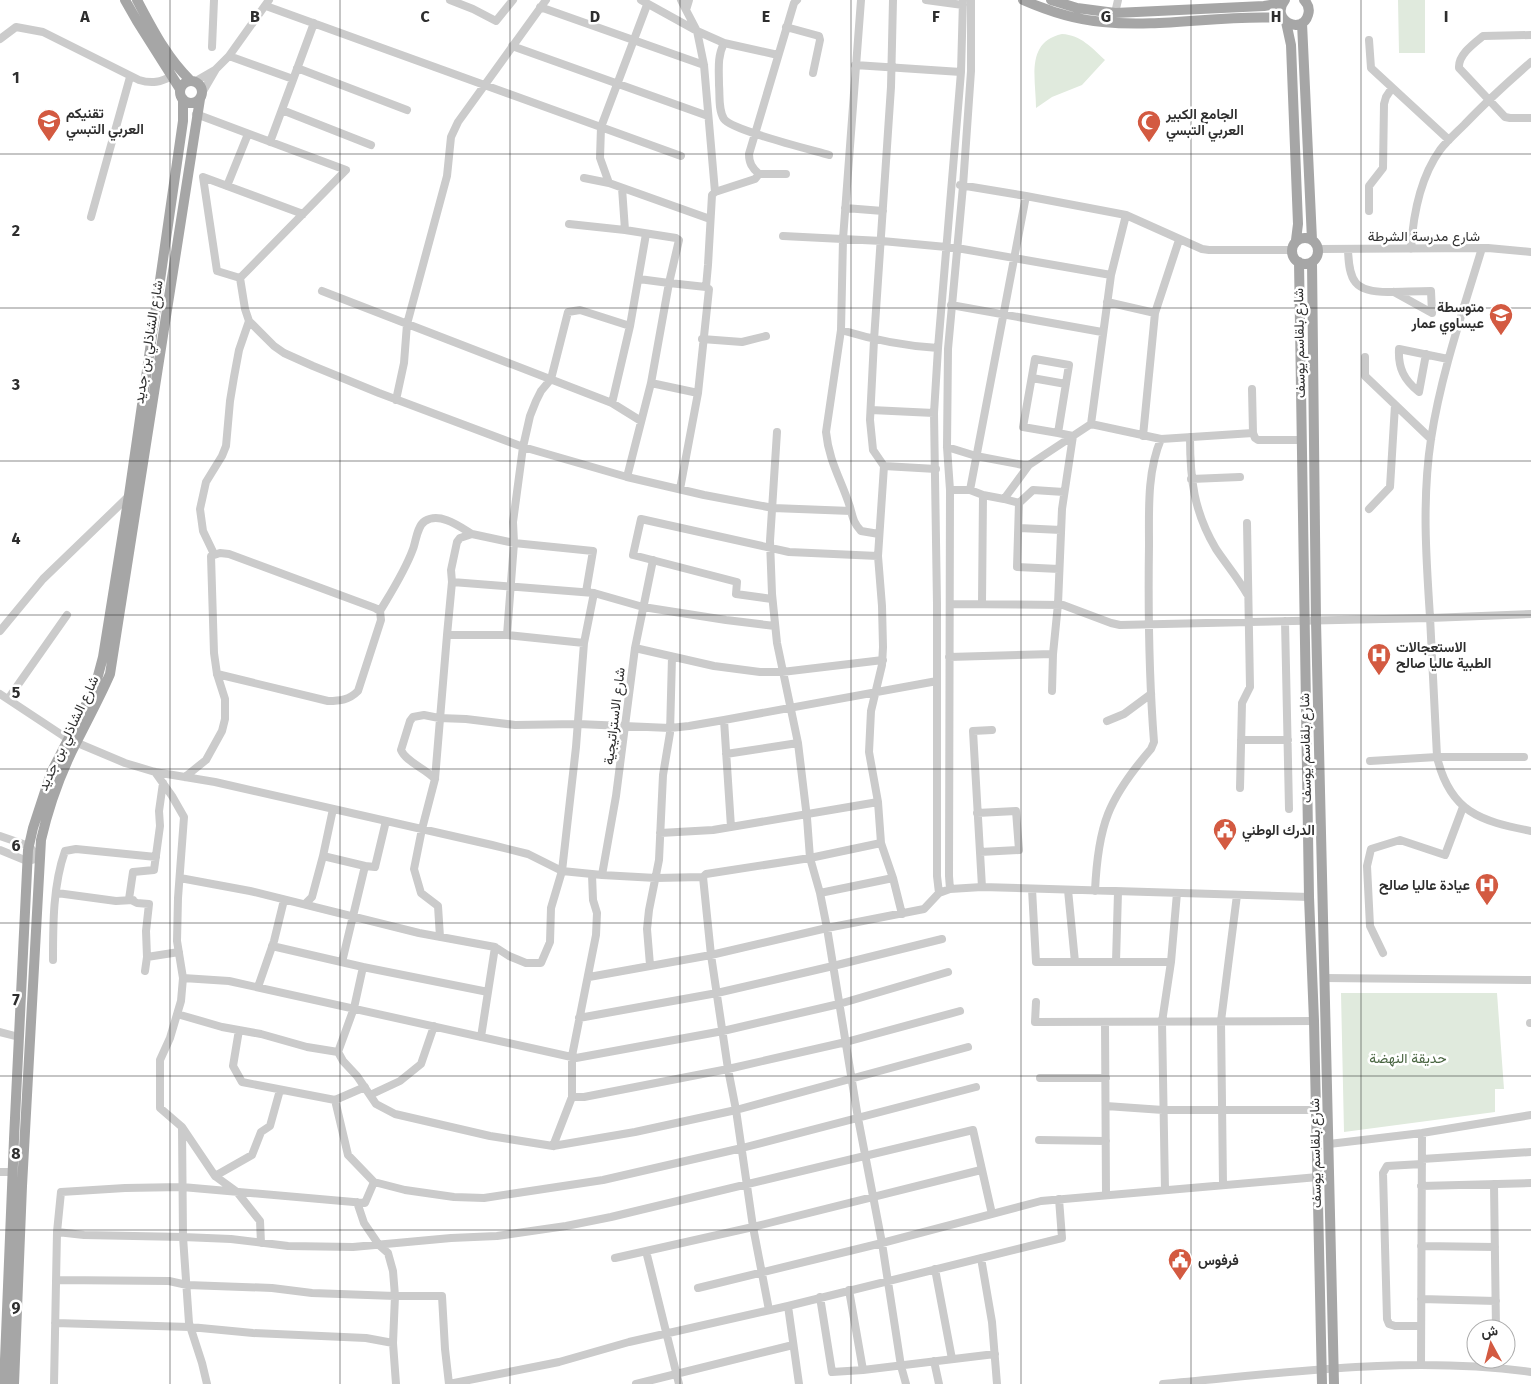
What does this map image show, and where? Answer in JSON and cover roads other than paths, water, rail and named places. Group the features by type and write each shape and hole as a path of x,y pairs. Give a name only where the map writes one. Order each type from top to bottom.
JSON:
{"main road":[{"path":"125,0 182,94 191,103 201,96 201,87 182,72 155,33 137,0"},
{"path":"1023,0 1062,14 1103,22 1151,23 1248,17 1285,20 1294,25 1302,23 1308,17 1309,7 1304,0"},
{"path":"1051,0 1077,8 1114,13 1264,6 1284,1"},
{"path":"1284,1 1281,10 1290,39 1298,224 1293,256 1304,264 1312,262 1317,255 1302,23"},
{"path":"182,94 183,84 193,81"},
{"name":"شارع الشاذلي بن جديد","path":"134,494 183,121 182,94"},
{"name":"شارع الشاذلي بن جديد","path":"4,1384 41,840 52,797 100,672 134,494 196,114 201,96"},
{"path":"1294,245 1305,238 1315,245"},
{"name":"شارع بلقاسم يوسف","path":"1299,262 1309,897 1314,1021 1322,1384"},
{"name":"شارع بلقاسم يوسف","path":"1312,262 1316,621 1334,1384"},
{"name":"شارع الشاذلي بن جديد","path":"14,1384 8,1323 12,1172 27,861 41,798 51,773 72,741"}],"street":[{"path":"212,47 214,0"},
{"path":"450,0 496,21 513,0"},
{"path":"473,9 476,0"},
{"path":"396,400 404,363 407,324 447,176 451,137 458,122 546,0"},
{"path":"680,489 698,393 702,339 709,289 706,287 712,195 715,192 704,65 697,31 681,0"},
{"path":"686,10 689,0"},
{"path":"759,174 749,160 786,27 794,3 797,0"},
{"path":"861,0 843,239 841,330 826,432 832,464 851,511 853,522 861,532 880,534"},
{"path":"893,0 892,68 871,410 874,450 884,466 878,556 882,606 883,660 871,711 869,752 878,802 881,843 894,878 902,914"},
{"path":"926,0 963,3 961,72 934,413 936,469 937,876 939,892"},
{"path":"950,889 948,876 951,604 950,490 947,447 948,349 963,186 971,71 972,0"},
{"path":"1114,13 1118,0"},
{"path":"609,183 600,158 601,127 633,40 644,2 697,31 724,43 778,55"},
{"path":"201,96 216,69 229,56 268,3 314,23 484,86 681,156"},
{"path":"540,8 704,65"},
{"path":"270,142 314,23"},
{"path":"0,39 16,27 42,32 130,77 148,83 172,76"},
{"path":"786,27 819,36 820,40 813,73"},
{"path":"1531,35 1483,36 1462,56 1459,62 1459,68 1505,117 1531,118"},
{"path":"1369,40 1371,68 1450,140"},
{"path":"724,43 718,62 720,108 722,117 727,123 830,155"},
{"path":"512,46 708,116"},
{"path":"229,56 293,79"},
{"path":"1411,249 1415,213 1421,190 1439,151 1490,99 1531,62"},
{"path":"855,65 961,72"},
{"path":"297,68 408,110"},
{"path":"193,81 216,69"},
{"path":"91,218 130,77"},
{"path":"1369,211 1368,186 1383,168 1384,104 1392,88"},
{"path":"282,110 371,144"},
{"path":"196,114 346,170 240,278"},
{"path":"228,186 248,134"},
{"path":"715,192 756,179 759,174"},
{"path":"759,174 786,174"},
{"path":"240,278 218,271 203,177 303,214"},
{"path":"584,178 609,183 710,219"},
{"path":"953,184 1126,216 1196,247 1210,250 1294,245"},
{"path":"622,188 625,230"},
{"path":"970,490 1026,196"},
{"path":"845,208 883,211"},
{"path":"1091,424 1111,275 1126,216"},
{"path":"570,224 625,230 678,240 650,384 627,476"},
{"path":"612,403 630,326 646,234"},
{"path":"783,236 882,241 957,248 1111,275"},
{"path":"1143,436 1155,312 1179,240"},
{"name":"شارع مدرسة الشرطة","path":"1315,245 1348,249 1482,248 1531,252"},
{"path":"1482,248 1448,359 1431,439 1425,520 1437,757 1441,775 1451,793 1463,807 1484,818 1531,831"},
{"path":"1348,249 1350,274 1359,286 1372,292 1431,291 1432,313 1394,292"},
{"path":"240,278 244,309 249,321 274,346 284,353 396,400 523,447 680,489 773,508 851,511"},
{"path":"639,279 706,287"},
{"path":"322,291 612,403 641,421"},
{"path":"1107,302 1155,312"},
{"path":"951,305 1102,332"},
{"path":"507,635 514,542 513,522 523,447 530,416 541,391 551,379 568,312 580,310 630,326"},
{"path":"214,554 203,531 200,509 206,482 226,446 230,401 239,350 249,321"},
{"path":"841,330 874,340 938,348"},
{"path":"702,339 742,342 766,336"},
{"path":"1426,354 1419,392 1402,374 1400,349 1426,354 1448,359"},
{"path":"1365,357 1365,376 1431,439"},
{"path":"1058,433 1069,365 1035,359 1023,427 1073,436"},
{"path":"1032,378 1066,384"},
{"path":"650,384 698,393"},
{"path":"1252,389 1253,433 1255,438 1258,440 1302,440"},
{"path":"1369,509 1390,487 1395,405"},
{"path":"871,410 934,413"},
{"path":"1004,499 1028,465 1091,424 1161,439 1253,433"},
{"path":"777,432 770,547 775,626 782,672 798,743 810,858 827,928 858,1118 882,1244 901,1366 906,1384"},
{"path":"1052,691 1052,654 1058,604 1064,492 1073,436"},
{"path":"1190,438 1191,478 1195,501 1209,537 1248,595"},
{"path":"1095,891 1096,867 1105,818 1123,784 1151,749 1154,742 1148,624 1150,498 1152,470 1161,439"},
{"path":"947,447 976,456 1028,465"},
{"path":"884,466 936,469"},
{"path":"1191,478 1240,477"},
{"path":"950,490 970,490 1019,503"},
{"path":"1059,569 1017,568 1019,503 1033,490 1064,492"},
{"path":"0,630 43,579 134,494"},
{"path":"982,604 983,495"},
{"path":"217,674 328,701 339,701 353,696 358,691 381,620 380,611 401,575 413,549 421,524 426,520 443,519 472,534 514,542 593,551 586,592"},
{"path":"772,599 736,594 737,582 633,555 641,519 789,552 878,556"},
{"path":"1240,788 1242,702 1250,687 1247,524"},
{"path":"1018,528 1061,530"},
{"path":"440,937 438,906 420,893 414,869 435,779 452,582 451,570 457,542 460,538 472,534"},
{"path":"185,777 206,760 222,731 225,719 226,707 217,674 214,653 211,556 220,553 229,554 380,611"},
{"name":"شارع الاستراتيجية","path":"602,875 626,726 634,648 653,560"},
{"path":"452,582 594,593 643,607 775,626"},
{"path":"180,878 305,904 440,937 495,947 509,956 526,963 541,963 550,942 551,908 562,870 578,724 584,643 594,593"},
{"path":"951,604 1058,604 1120,625 1531,614"},
{"path":"8,699 67,615"},
{"path":"1285,621 1289,809"},
{"path":"447,635 507,635 584,643"},
{"path":"634,648 714,666 760,672 782,672 883,660"},
{"path":"949,657 1052,654"},
{"path":"650,965 647,929 656,878 663,775 670,728 672,656"},
{"path":"435,779 428,771 408,760 401,750 413,717 424,715 515,725 578,724 670,728 937,681"},
{"path":"0,694 72,741 155,772 215,782 528,854 562,870 592,875 656,878 703,877 706,874 810,858 881,843"},
{"path":"1107,721 1124,714 1152,694"},
{"path":"724,720 731,827"},
{"path":"982,888 973,731 992,730"},
{"path":"1242,740 1288,740"},
{"path":"726,754 798,743"},
{"path":"1370,761 1437,757 1524,757"},
{"path":"155,772 184,817 177,941 183,978 181,1001 170,1038 160,1060 160,1108 182,1127 215,1176 237,1192 260,1221 261,1243"},
{"path":"132,900 129,899 133,872 154,870 160,826 158,811 163,783"},
{"path":"660,833 713,830 878,802"},
{"path":"1383,954 1370,926 1366,866 1371,849 1400,840 1445,854 1463,807"},
{"path":"305,904 312,898 333,808"},
{"path":"978,813 1016,810 1019,850 980,852"},
{"path":"323,856 375,868 386,820"},
{"path":"0,836 29,846 39,858 27,861 0,850"},
{"path":"53,960 56,893 65,851 84,850 156,857"},
{"path":"342,962 365,866"},
{"path":"552,1146 572,1097 572,1056 596,935 597,913 592,894 592,875"},
{"path":"703,877 711,955 728,1070 736,1110 753,1227 769,1310"},
{"path":"820,893 894,878"},
{"path":"589,977 711,955 827,928 924,910 939,892 950,889 1032,889 1309,897"},
{"path":"1032,889 1036,962 1171,962"},
{"path":"1068,890 1075,962"},
{"path":"1116,962 1118,892"},
{"path":"56,893 116,901 132,900 149,904 145,971"},
{"path":"1164,1190 1162,1022 1171,962 1178,893"},
{"path":"1224,1185 1221,1021 1237,895"},
{"path":"258,987 272,946 284,900"},
{"path":"579,1018 717,993 942,939"},
{"path":"272,946 488,992"},
{"path":"481,1037 495,947"},
{"path":"147,957 179,952"},
{"path":"364,967 354,1008 338,1052 376,1104 395,1114 490,1136 552,1146 635,1132 736,1110 968,1047"},
{"path":"183,978 229,981 576,1058 723,1031 839,1004 948,972"},
{"path":"1324,978 1531,980"},
{"path":"1036,1002 1035,1022 1314,1021"},
{"path":"572,1097 584,1097 728,1070 846,1042 960,1011"},
{"path":"177,1014 222,1027 338,1052"},
{"path":"1105,1022 1106,1195"},
{"path":"370,1095 400,1082 421,1064 434,1026"},
{"path":"240,1030 233,1066 242,1082 335,1100 365,1087"},
{"path":"0,1032 18,1037"},
{"path":"1040,1078 1106,1078"},
{"path":"335,1100 348,1155 374,1182 415,1192 454,1197 484,1198 603,1180 742,1148 976,1087"},
{"path":"215,1176 252,1155 261,1132 270,1126 280,1090"},
{"path":"1106,1106 1164,1110 1316,1110"},
{"path":"1329,1144 1422,1133 1531,1115"},
{"path":"182,1127 183,1237 190,1327 207,1384"},
{"path":"57,1232 84,1235 183,1237 288,1246 353,1247 497,1236 611,1218 973,1130 992,1214"},
{"path":"1421,1365 1422,1133"},
{"path":"1039,1140 1106,1141"},
{"path":"1421,1326 1395,1326 1389,1324 1387,1318 1383,1173 1387,1166 1531,1152"},
{"path":"615,1258 753,1227 981,1170"},
{"path":"0,1172 12,1172"},
{"path":"698,1288 882,1244 1041,1201 1318,1177"},
{"path":"54,1384 57,1232 61,1192 182,1187 365,1203 374,1182"},
{"path":"1421,1186 1531,1183"},
{"path":"1494,1184 1496,1319"},
{"path":"56,1280 169,1281 187,1284 272,1288 312,1293 442,1296 449,1384 559,1362 629,1342 788,1306 1062,1238 1059,1199"},
{"path":"357,1202 364,1224 378,1244 388,1253 393,1271 395,1296 393,1343 396,1384"},
{"path":"1421,1246 1495,1247"},
{"path":"646,1251 679,1384"},
{"path":"981,1258 988,1296 997,1384"},
{"path":"935,1269 952,1359"},
{"path":"849,1290 863,1370"},
{"path":"820,1298 832,1372 901,1366 995,1354"},
{"path":"1421,1299 1496,1301"},
{"path":"788,1306 799,1384"},
{"path":"55,1323 190,1327 254,1333 366,1338 393,1343"},
{"path":"636,1384 793,1345"},
{"path":"934,1361 938,1384"},
{"path":"1163,1384 1334,1369 1466,1364"},
{"path":"1516,1368 1531,1372"}],"place":[{"name":"تقنيكم العربي التبسي","path":"49,142"},
{"name":"الجامع الكبير العربي التبسي","path":"1149,143"},
{"name":"متوسطة عيساوي عمار","path":"1501,336"},
{"name":"الاستعجالات الطبية عاليا صالح","path":"1379,676"},
{"name":"الدرك الوطني","path":"1225,851"},
{"name":"عيادة عاليا صالح","path":"1487,906"},
{"name":"فرفوس","path":"1180,1281"}],"park label":[{"name":"حديقة النهضة","path":"1408,1058"}]}
